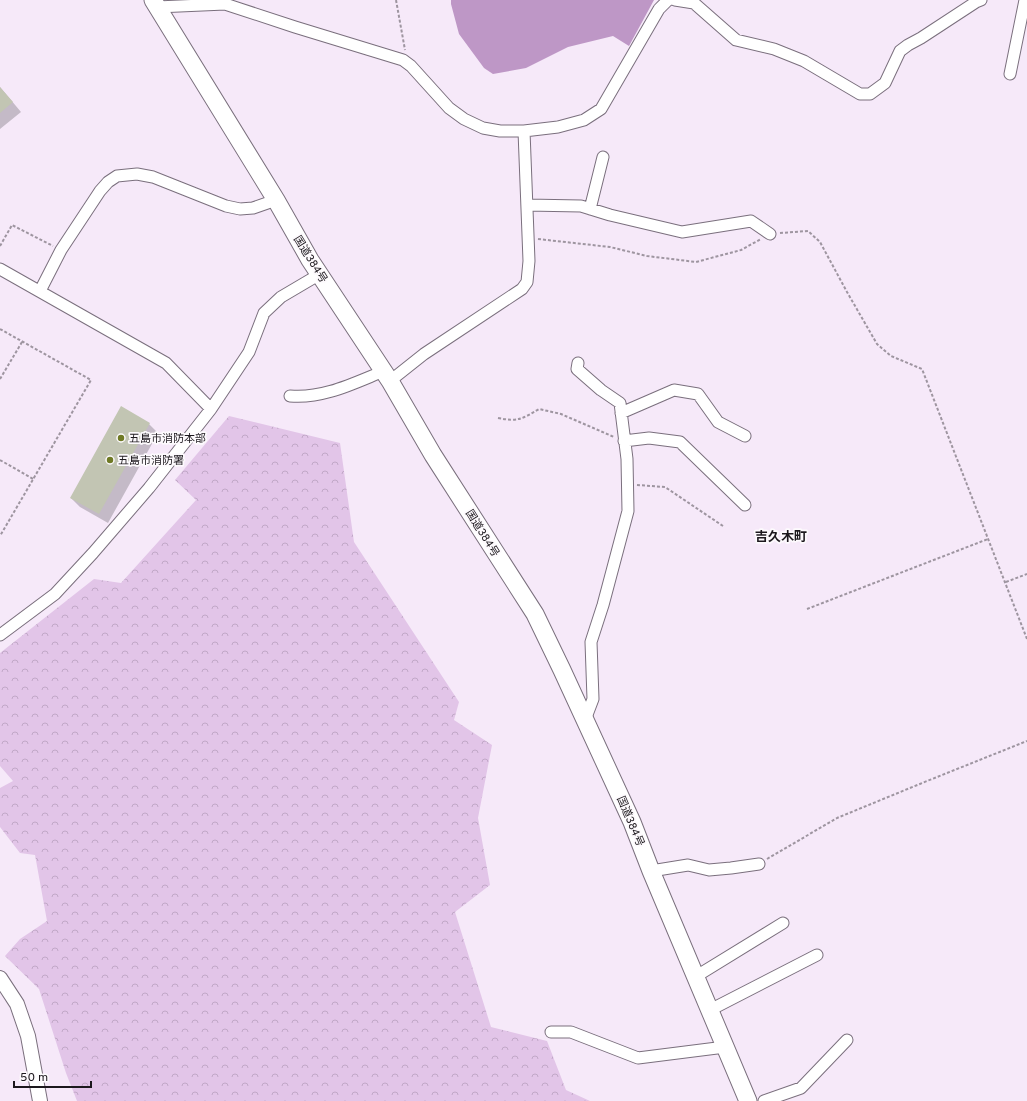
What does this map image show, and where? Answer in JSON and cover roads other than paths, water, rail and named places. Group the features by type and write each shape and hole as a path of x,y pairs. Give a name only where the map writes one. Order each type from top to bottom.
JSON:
{"highway":[{"name":"国道384号","path":"155,3 276,200 310,260 387,376 433,455 535,614 632,822 695,977 748,1101"}],"main road":[{"path":"0,978 17,1004 28,1036 40,1101"}],"street":[{"path":"155,3 224,4 403,60 408,63 449,108 464,119 483,128 524,131 558,128 584,120 601,109 659,8 668,0"},
{"path":"675,0 694,3 736,40 774,49 804,61 860,94 870,94 886,83 900,51 981,0"},
{"path":"1010,74 1025,0"},
{"path":"290,396 298,397 329,393 387,376 424,354 522,289 527,282 529,261 524,131"},
{"path":"590,209 603,157"},
{"path":"40,291 61,250 100,191 108,182 117,176 137,174 153,177 226,206 240,209 253,208 276,200"},
{"path":"527,205 582,206 610,215 682,232 751,221 770,234"},
{"path":"0,268 166,363 211,409"},
{"path":"0,635 55,594 94,553 150,488 211,409 249,352 264,313 281,297 320,274"},
{"path":"578,363 577,369 601,390 620,403 627,459 628,511 603,605 591,642 593,699 585,720"},
{"path":"621,413 674,390 698,394 718,422 745,436"},
{"path":"624,441 649,438 680,442 745,505"},
{"path":"651,871 688,865 709,870 759,864"},
{"path":"695,977 783,923"},
{"path":"710,1010 817,955"},
{"path":"551,1032 571,1032 638,1058 725,1046"},
{"path":"764,1101 801,1088 847,1040"}],"place":[{"name":"五島市消防本部","path":"121,438"},
{"name":"五島市消防署","path":"110,460"}],"district":[{"name":"吉久木町","path":"781,536"}]}
